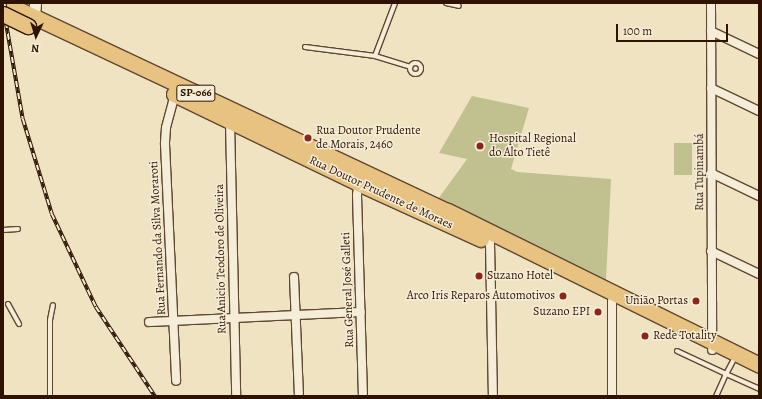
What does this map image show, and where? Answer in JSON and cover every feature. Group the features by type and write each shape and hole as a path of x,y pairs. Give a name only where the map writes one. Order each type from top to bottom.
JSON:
{"highway":[{"name":"Rua Doutor Prudente de Moraes","path":"6,3 362,178 490,243 612,301 759,366"},
{"name":"Rua Doutor Prudente de Moraes","path":"3,14 31,15 175,94 230,122 362,178 712,345 730,368 759,374"},
{"path":"730,368 742,361 759,366"}],"street":[{"name":"Rua Tupinambá","path":"711,3 712,345"},
{"path":"711,31 759,54"},
{"path":"711,88 759,111"},
{"name":"Rua Fernando da Silva Moraroti","path":"175,94 166,128 165,144 176,381"},
{"name":"Rua Anicio Teodoro de Oliveira","path":"230,122 236,396"},
{"path":"711,173 759,196"},
{"name":"Rua General José Galleti","path":"362,178 362,396"},
{"path":"490,243 493,396"},
{"path":"711,251 759,274"},
{"path":"294,277 299,396"},
{"path":"612,301 612,396"},
{"path":"149,322 361,312"}],"lane":[{"path":"375,56 395,3"},
{"path":"446,3 459,6"},
{"path":"304,48 375,56 410,67"},
{"path":"3,230 18,229"},
{"path":"8,304 19,324"},
{"path":"50,396 50,320 53,305"},
{"path":"677,352 730,368 759,389"},
{"path":"716,396 730,368"}],"green space":[{"path":"472,96 529,108 511,169 517,172 611,179 606,280 438,199 467,159 439,153"},
{"path":"674,143 692,143 692,175 674,175"}],"railway":[{"path":"5,3 6,22 23,119 52,214 96,307 155,396"}],"place":[{"name":"Rua Doutor Prudente de Morais, 2460","path":"308,138"},
{"name":"Hospital Regional do Alto Tietê","path":"480,146"},
{"name":"Suzano Hotel","path":"479,276"},
{"name":"Arco Iris Reparos Automotivos","path":"563,296"},
{"name":"União Portas","path":"696,301"},
{"name":"Suzano EPI","path":"598,312"},
{"name":"Rede Totality","path":"645,336"}]}
